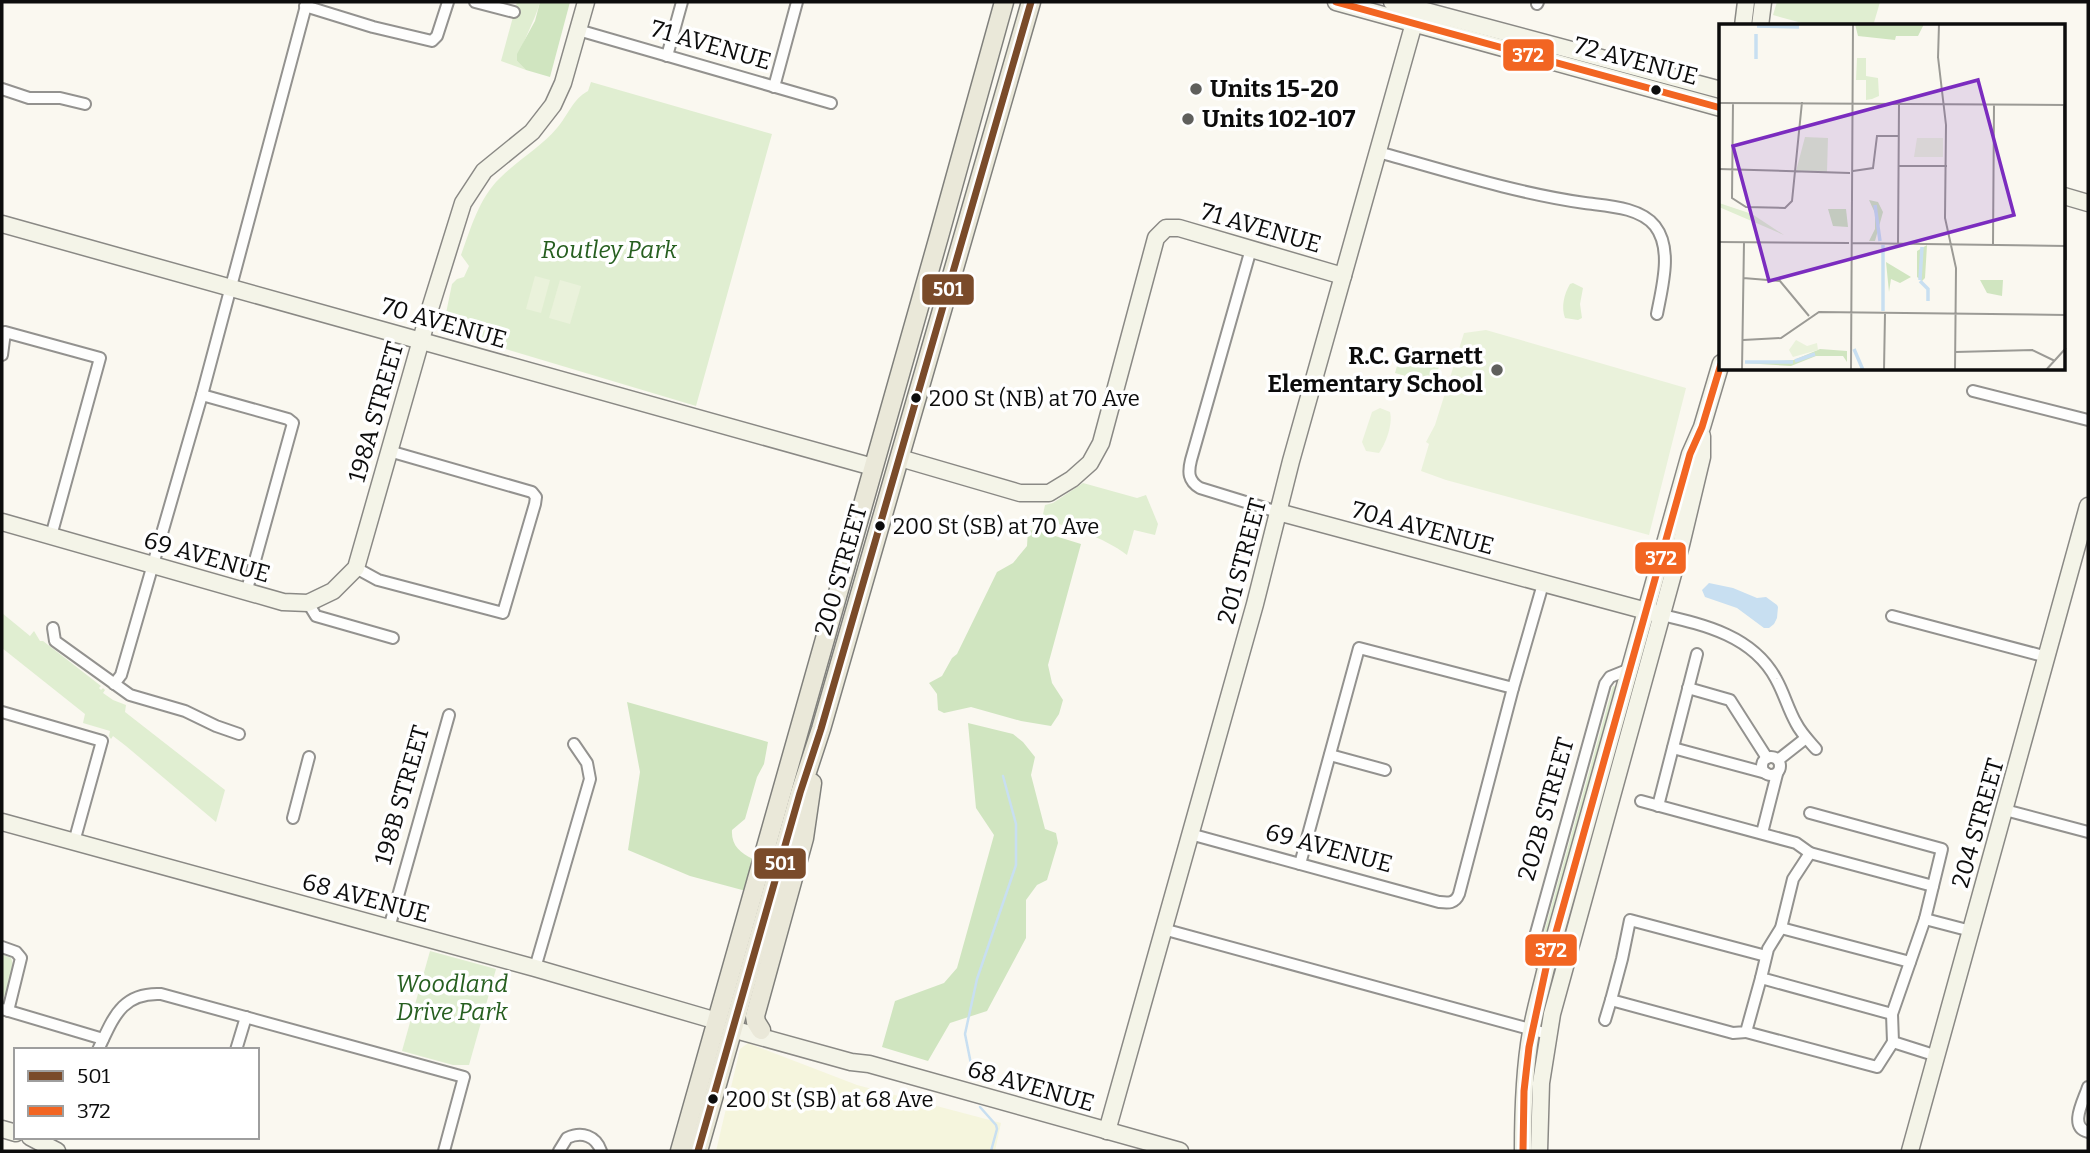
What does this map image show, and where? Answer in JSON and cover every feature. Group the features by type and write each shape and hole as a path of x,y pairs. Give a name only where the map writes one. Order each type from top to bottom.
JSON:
{"main road":[{"name":"200 STREET","path":"698,1151 724,1025 873,467 929,278 1004,2"},
{"name":"200 STREET","path":"681,1151 821,729 1031,2"},
{"path":"873,467 880,474 884,510"},
{"path":"761,1030 755,1022 755,1016 804,838 821,729"}],"street":[{"path":"114,684 121,675 201,395 306,4 432,41 439,31 448,2"},
{"path":"475,2 514,12"},
{"path":"578,30 586,2"},
{"path":"667,56 682,2"},
{"path":"774,87 797,2"},
{"name":"72 AVENUE","path":"1336,2 1417,11 1719,89"},
{"name":"72 AVENUE","path":"1392,2 1719,107"},
{"path":"1743,24 1746,2"},
{"path":"1759,24 1763,2"},
{"name":"201 STREET","path":"1107,1131 1262,579 1278,512 1417,11"},
{"name":"71 AVENUE","path":"578,30 831,103"},
{"name":"198A STREET","path":"356,568 463,203 484,171 538,126 553,106 563,83 578,30"},
{"path":"2,89 29,98 60,98 85,104"},
{"path":"1378,152 1545,197 1611,206 1645,216 1656,227 1665,256 1657,314"},
{"path":"2066,197 2088,203"},
{"name":"70 AVENUE","path":"2,223 873,467"},
{"name":"71 AVENUE","path":"900,458 1020,493 1049,493 1072,479 1090,463 1101,443 1156,238 1166,228 1179,228 1343,276"},
{"name":"70A AVENUE","path":"1251,249 1191,460 1189,476 1194,485 1278,512 1654,613"},
{"path":"2,355 5,332 100,358 51,536"},
{"name":"202B STREET","path":"1539,1151 1541,1083 1548,1034 1654,613 1690,454 1702,427 1719,370"},
{"path":"1973,391 2088,420"},
{"path":"201,395 288,419 293,423 246,593"},
{"path":"308,603 332,591 356,568 379,580 503,613 536,497 531,492 389,451"},
{"name":"204 STREET","path":"1910,1151 2088,506"},
{"name":"69 AVENUE","path":"2,522 246,593 284,602 308,603 316,616 393,638"},
{"path":"1300,864 1359,648 1513,688 1543,584"},
{"path":"1654,613 1716,630 1739,640 1749,648 1769,667 1797,725 1816,749"},
{"name":"202B STREET","path":"1523,1151 1525,1079 1532,1029 1546,968 1630,669 1654,613"},
{"path":"1892,615 2047,657"},
{"path":"53,628 55,641 130,695 185,711 239,734"},
{"path":"1658,806 1697,654"},
{"name":"69 AVENUE","path":"1190,834 1439,902 1451,903 1455,901 1460,889 1513,688"},
{"path":"1673,748 1771,774 1780,769 1730,700 1688,688"},
{"path":"2,712 102,741 74,842"},
{"name":"198B STREET","path":"389,928 449,715"},
{"path":"1771,774 1762,766 1806,738"},
{"path":"535,968 590,779 587,763 573,744"},
{"path":"1330,755 1385,770"},
{"path":"293,818 309,757"},
{"path":"1762,833 1771,774"},
{"path":"1641,801 1762,833 1796,843 1810,853 1933,886"},
{"path":"2005,810 2088,832"},
{"path":"1611,1000 1877,1067 1892,1042 1892,1014 1924,919 1942,849 1810,813"},
{"name":"68 AVENUE","path":"2,822 535,968 851,1062 869,1064 1180,1151"},
{"path":"1746,1032 1768,949 1781,928 1793,879 1810,853"},
{"path":"1924,919 1971,931"},
{"path":"1605,1020 1630,920 1766,956"},
{"path":"1781,928 1910,962"},
{"path":"1163,929 1548,1034"},
{"path":"2,947 16,952 20,958 5,1010 103,1039"},
{"path":"1761,978 1892,1014"},
{"path":"99,1048 121,1008 131,999 161,994 464,1077 444,1151"},
{"path":"237,1048 246,1017"},
{"name":"68 AVENUE","path":"761,1030 852,1052 869,1064"},
{"path":"1892,1042 1937,1056"},
{"path":"2088,1087 2078,1126 2082,1131 2088,1132"},
{"path":"559,1151 567,1138 581,1134 594,1140 601,1151"},
{"path":"36,1139 53,1145"}],"green space":[{"path":"517,2 540,2 517,61 526,70 501,61"},
{"path":"540,2 570,2 550,77 526,70 517,61 517,54 535,21"},
{"path":"1777,2 1880,2 1874,24 1806,24 1773,15"},
{"name":"Routley Park","path":"591,82 772,134 696,406 452,333 445,318 452,284 464,277 469,266 461,255 486,195 507,171 551,135 574,103 588,91"},
{"path":"535,276 550,280 541,313 526,309"},
{"path":"560,280 581,286 570,324 549,318"},
{"path":"1573,283 1583,288 1580,304 1582,318 1578,320 1565,318 1564,314 1565,296"},
{"path":"1486,330 1686,388 1649,535 1421,471 1429,444 1426,442 1435,425 1464,333"},
{"path":"1403,345 1442,356 1434,384 1395,373"},
{"path":"1380,408 1390,412 1388,433 1379,453 1366,451 1362,442 1372,412"},
{"path":"1083,483 1137,498 1146,495 1158,524 1155,535 1134,530 1127,555 1097,538 1042,519 1045,505 1053,503"},
{"path":"1028,530 1081,544 1048,665 1052,683 1063,700 1059,714 1051,726 971,707 944,713 938,710 937,694 929,683 942,676 957,654 997,572 1013,563 1027,546"},
{"path":"2,613 30,636 34,631 40,641 101,686 101,690 105,690 103,693 126,705 125,712 225,790 216,822 126,746 113,736 111,739 110,731 83,723 85,714 2,648"},
{"path":"1613,686 1618,687 1542,959 1538,954"},
{"path":"627,702 768,742 764,764 757,777 745,819 732,830 737,848 753,859 746,891 690,876 628,850 640,772"},
{"path":"968,723 1013,734 1035,757 1031,775 1045,829 1056,833 1058,843 1047,880 1037,885 1026,900 1026,938 987,1011 950,1023 928,1061 882,1047 895,1001 944,983 957,968 994,835 976,808"},
{"name":"Woodland Drive Park","path":"430,951 496,969 469,1065 453,1065 402,1051"},
{"path":"2,954 11,958 13,968 2,999"},
{"path":"748,1043 857,1085 1001,1123 995,1151 716,1151 740,1049"}],"water":[{"path":"1709,583 1733,588 1757,598 1766,597 1778,607 1774,624 1764,628 1737,608 1705,597 1702,590"}],"waterway":[{"path":"972,1069 965,1034 977,979 1016,865 1016,824 1003,776"},
{"path":"980,1107 996,1125 991,1151"}],"transit line":[{"name":"501","path":"698,1151 1031,2"},
{"name":"372","path":"1336,2 1719,107"},
{"name":"372","path":"1523,1151 1524,1091 1529,1047 1546,968 1690,454 1702,427 1719,371"}],"place":[{"name":"Units 15-20","path":"1196,89"},
{"name":"Units 102-107","path":"1188,119"},
{"name":"R.C. Garnett Elementary School","path":"1497,370"},
{"name":"200 St (NB) at 70 Ave","path":"916,398"},
{"name":"200 St (SB) at 70 Ave","path":"880,526"},
{"name":"200 St (SB) at 68 Ave","path":"713,1099"}]}
